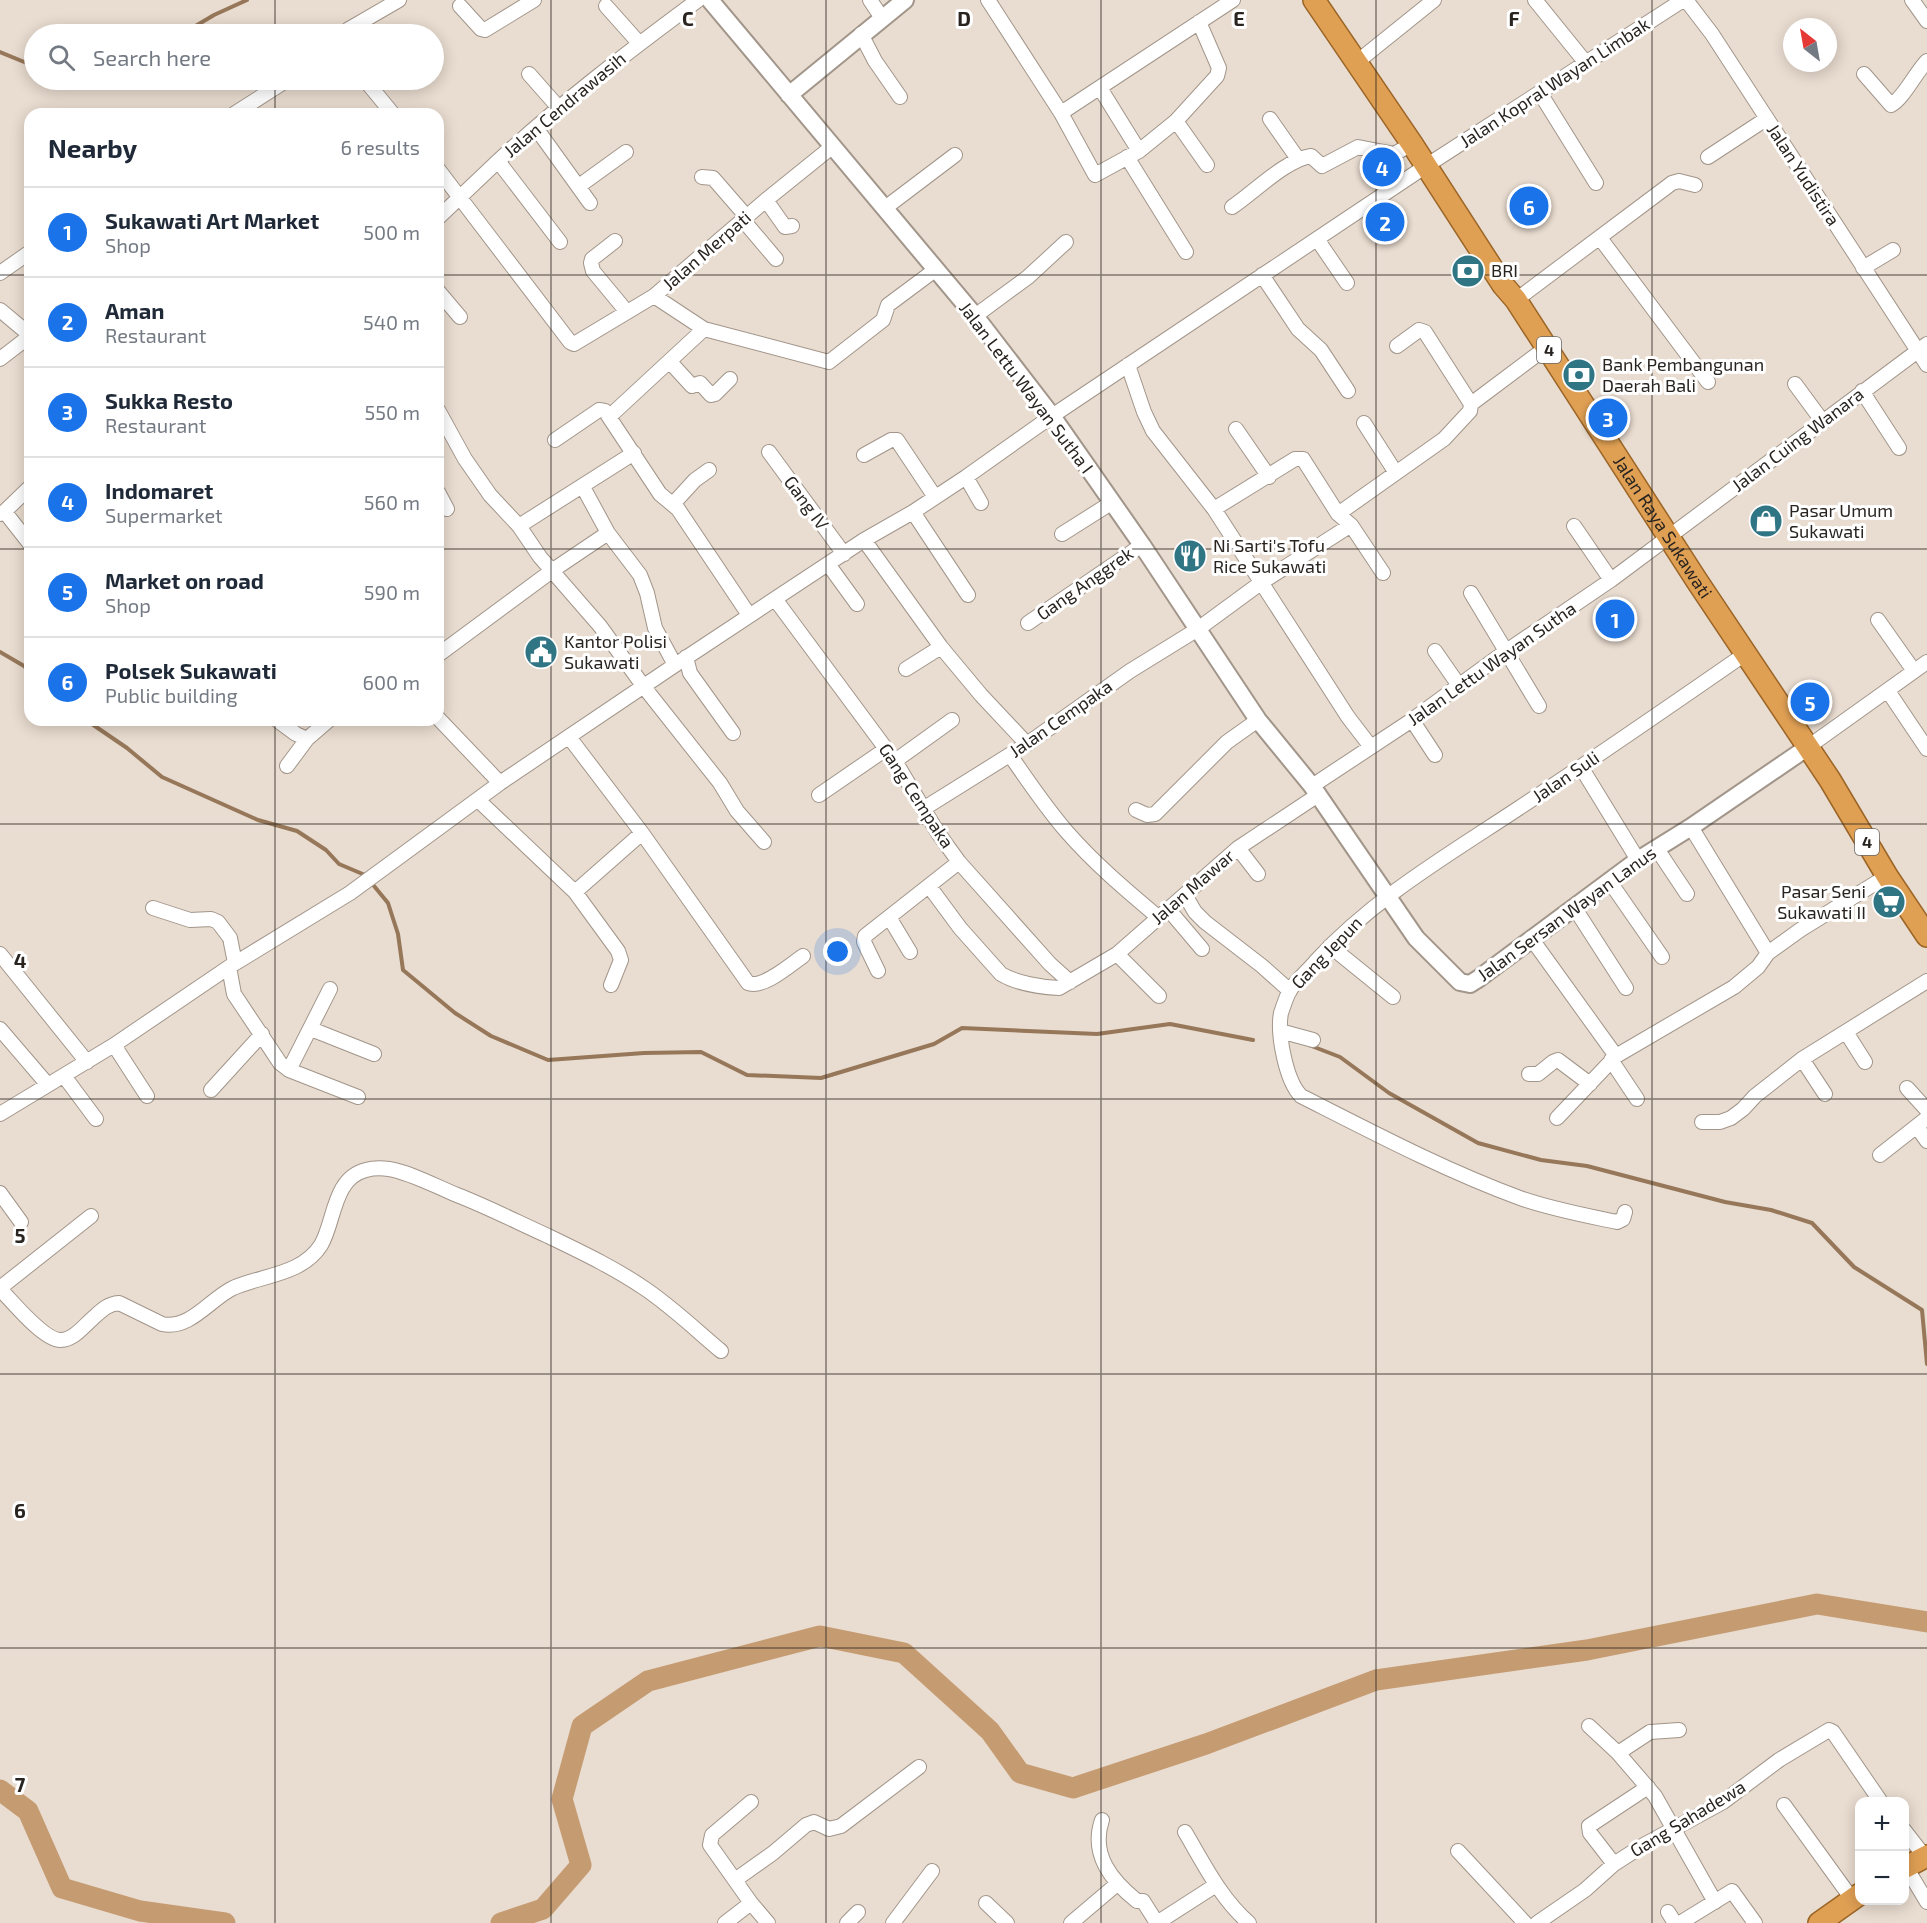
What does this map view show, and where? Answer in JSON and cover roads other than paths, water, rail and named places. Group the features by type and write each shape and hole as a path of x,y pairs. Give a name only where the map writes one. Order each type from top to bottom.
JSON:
{"highway":[{"name":"Jalan Raya Sukawati","path":"1314,0 1412,144 1503,285 1516,300 1547,347 1745,654 1808,747 1887,876 1927,936"},
{"path":"1909,1866 1926,1857"},
{"path":"1819,1923 1855,1898"}],"street":[{"path":"358,24 399,0"},
{"path":"460,6 481,29 485,30 534,0"},
{"name":"Jalan Cendrawasih","path":"444,212 498,160 559,108 639,43 698,0"},
{"name":"Jalan Lettu Wayan Sutha I","path":"710,0 975,316 1052,416 1142,545 1258,720 1315,790"},
{"path":"870,0 882,18"},
{"path":"789,95 905,0"},
{"path":"988,0 1061,113 1095,176 1133,154 1176,122 1219,73 1199,22"},
{"path":"1061,113 1233,0"},
{"path":"1357,62 1434,0"},
{"path":"1534,0 1586,63"},
{"name":"Jalan Kopral Wayan Limbak","path":"1,1111 87,1062 232,965 350,893 500,783 680,661 864,540 913,512 966,477 1052,416 1426,166 1685,0"},
{"name":"Jalan Yudistira","path":"1685,0 1712,34 1863,268 1922,348 1927,365"},
{"path":"1912,0 1927,21"},
{"path":"606,6 639,43"},
{"path":"861,34 875,61 900,98"},
{"path":"1864,74 1891,105 1898,101 1917,71 1927,61"},
{"path":"529,74 559,108"},
{"path":"1100,88 1186,252"},
{"path":"243,108 271,90"},
{"path":"373,90 388,108"},
{"path":"1540,93 1596,183"},
{"path":"1270,118 1298,159"},
{"path":"1708,157 1766,118"},
{"path":"1176,122 1207,165"},
{"path":"536,128 590,203"},
{"path":"1232,207 1253,193 1270,177 1298,159 1311,156 1319,166 1323,166 1358,147 1394,154 1412,144"},
{"name":"Jalan Merpati","path":"460,197 573,344 654,296 744,218 833,146"},
{"path":"579,186 626,152"},
{"path":"885,208 956,155"},
{"path":"498,160 560,242"},
{"path":"444,177 460,197"},
{"path":"702,177 713,178 777,259"},
{"path":"1516,300 1672,183 1679,181 1695,185"},
{"path":"766,200 785,227 792,226"},
{"path":"1600,238 1708,382"},
{"path":"1317,239 1347,283"},
{"path":"615,241 592,259 591,266 627,312"},
{"path":"975,316 1028,277 1066,242"},
{"path":"1863,268 1893,250"},
{"path":"0,273 24,256"},
{"path":"654,296 704,329 829,362 882,320 888,305 935,270"},
{"path":"1262,275 1298,329 1322,350 1348,391"},
{"path":"444,298 460,317"},
{"path":"0,310 24,330"},
{"path":"610,416 704,329"},
{"path":"1338,514 1444,439 1470,411 1471,404 1425,332 1419,330 1397,346"},
{"path":"0,359 24,340"},
{"path":"1471,404 1547,347"},
{"name":"Jalan Cuing Wanara","path":"1669,537 1922,348"},
{"path":"669,362 692,386 700,383 711,395 715,394 729,379"},
{"path":"1128,365 1144,412 1154,431 1214,509 1348,717 1371,747"},
{"path":"1795,384 1823,422"},
{"path":"1862,392 1899,448"},
{"path":"555,440 599,410 603,410 610,416 660,494 673,504 749,615"},
{"path":"444,421 465,459 490,495 519,526 540,557 600,626 644,687 720,783 737,811 764,842"},
{"path":"1364,423 1396,473"},
{"path":"1236,429 1269,477"},
{"path":"864,455 895,439 935,496"},
{"name":"Gang IV","path":"769,452 844,554"},
{"path":"519,526 634,453"},
{"path":"1214,509 1295,459 1303,459 1338,514 1351,525 1383,573"},
{"path":"673,504 695,480 709,470"},
{"path":"966,477 981,502"},
{"path":"583,487 608,533 640,575 658,637 690,673 733,733"},
{"path":"24,493 2,513 24,537"},
{"path":"444,503 447,509"},
{"path":"1062,534 1111,503"},
{"path":"913,512 968,596"},
{"name":"Jalan Cempaka","path":"923,809 1027,744 1130,671 1198,629 1262,582 1351,525"},
{"path":"1574,526 1611,580"},
{"path":"444,651 553,570 608,533"},
{"name":"Jalan Lettu Wayan Sutha","path":"1315,790 1371,747 1460,687 1505,652 1611,580 1669,537"},
{"path":"864,540 940,647 1027,744"},
{"name":"Gang Anggrek","path":"1028,623 1142,545"},
{"path":"828,564 857,604"},
{"path":"1471,592 1539,706"},
{"name":"Gang Cempaka","path":"775,598 895,761 938,833 960,862 1050,964 1070,982"},
{"path":"1878,620 1914,671"},
{"path":"906,669 940,647"},
{"path":"1434,651 1460,687"},
{"name":"Jalan Suli","path":"1386,897 1745,654"},
{"path":"1808,747 1927,662"},
{"path":"1888,691 1927,749"},
{"path":"895,761 952,720"},
{"path":"1136,810 1147,815 1155,814 1227,742 1258,720"},
{"path":"1412,720 1435,755"},
{"path":"444,724 500,783"},
{"path":"285,726 307,739"},
{"path":"287,766 307,739 322,726"},
{"path":"569,737 642,833 748,983 761,984 803,956"},
{"name":"Jalan Sersan Wayan Lanus","path":"1315,790 1416,938 1455,978 1464,984 1478,979 1638,860 1691,827 1808,747"},
{"path":"819,795 886,749"},
{"path":"1010,755 1068,833 1104,871 1163,914 1202,949"},
{"path":"1581,767 1638,860"},
{"name":"Jalan Mawar","path":"1070,982 1117,954 1238,848 1315,790"},
{"path":"478,800 576,892 620,956 621,960 611,985"},
{"path":"1691,827 1768,953"},
{"path":"576,892 642,833"},
{"path":"1238,848 1258,874"},
{"path":"1657,849 1687,894"},
{"path":"878,971 864,938 960,862"},
{"path":"1557,1118 1613,1058 1734,987 1758,967 1768,953 1800,930 1887,876"},
{"path":"1610,882 1662,957"},
{"path":"929,886 960,928 1001,974 1050,988 1059,988 1070,982"},
{"path":"1185,896 1195,912 1205,922 1290,990"},
{"name":"Gang Jepun","path":"1386,897 1351,925 1290,990 1281,1013 1281,1031 1288,1071 1295,1090 1301,1096 1395,1144 1519,1197 1554,1208 1617,1222 1623,1219 1625,1212"},
{"path":"1574,907 1626,988"},
{"path":"153,908 190,920 211,919 218,922 230,938 234,993 280,1063 289,1070 358,1097"},
{"path":"889,918 910,952"},
{"path":"1531,938 1613,1058 1637,1099"},
{"path":"1330,946 1393,997"},
{"path":"0,954 87,1062"},
{"path":"1117,954 1159,996"},
{"path":"1702,1122 1720,1122 1731,1118 1802,1059 1927,981"},
{"path":"289,1070 330,989"},
{"path":"0,1029 48,1085"},
{"path":"311,1029 374,1054"},
{"path":"1281,1031 1313,1040"},
{"path":"1846,1032 1865,1062"},
{"path":"211,1090 262,1034"},
{"path":"114,1045 147,1096"},
{"path":"1802,1059 1826,1094"},
{"path":"1529,1074 1539,1074 1558,1060 1590,1084"},
{"path":"64,1076 96,1119"},
{"path":"1907,1088 1927,1110"},
{"path":"1881,1155 1922,1122 1927,1141"},
{"path":"91,1216 0,1288 40,1330 58,1340 76,1334 105,1308 119,1303 162,1324 170,1326 186,1321 236,1287 281,1273 302,1263 322,1243 337,1199 350,1180 358,1173 368,1169 386,1168 405,1173 494,1210 609,1266 646,1289 721,1351"},
{"path":"0,1193 21,1222"},
{"path":"1589,1726 1618,1753 1648,1787 1665,1811 1714,1902"},
{"path":"1618,1753 1650,1732 1679,1730"},
{"name":"Gang Sahadewa","path":"1537,1923 1586,1890 1614,1864 1641,1846 1723,1802 1779,1760 1829,1730 1833,1732 1878,1797"},
{"path":"735,1880 773,1853 806,1825 814,1822 828,1829 841,1826 919,1767"},
{"path":"1614,1864 1590,1833 1589,1826 1648,1787"},
{"path":"752,1802 715,1832 710,1845 768,1923"},
{"path":"1784,1806 1855,1896"},
{"path":"1102,1820 1098,1838 1101,1855 1117,1884 1137,1901 1143,1901 1157,1923 1216,1885"},
{"path":"1185,1832 1216,1885 1249,1923"},
{"path":"1909,1835 1926,1857"},
{"path":"1458,1851 1525,1923"},
{"path":"893,1923 932,1871"},
{"path":"1909,1874 1927,1902"},
{"path":"1071,1923 1117,1884"},
{"path":"1680,1923 1733,1891 1755,1923"},
{"path":"725,1923 752,1903"},
{"path":"986,1903 1007,1923"},
{"path":"847,1923 858,1912"}],"waterway":[{"path":"199,24 247,0"},
{"path":"0,52 24,62"},
{"path":"0,652 24,666"},
{"path":"95,726 127,748 162,777 258,820 297,831 326,850 339,864 365,875 388,903 398,934 403,970 455,1013 491,1036 548,1060 644,1053 701,1052 747,1075 821,1078 934,1044 962,1028 1097,1034 1170,1024 1253,1040"},
{"path":"1309,1045 1340,1057 1389,1093 1478,1143 1541,1160 1587,1166 1725,1202 1771,1210 1812,1223 1854,1267 1922,1310 1927,1364"},
{"path":"501,1923 543,1909 581,1865 562,1799 582,1726 648,1681 820,1636 904,1653 990,1731 1020,1773 1073,1788 1206,1744 1376,1680 1587,1650 1817,1604 1927,1622"},
{"path":"0,1790 28,1811 62,1888 140,1911 225,1923"}],"place":[{"name":"Indomaret","path":"1382,167"},
{"name":"Polsek Sukawati","path":"1529,206"},
{"name":"Aman","path":"1385,222"},
{"name":"BRI","path":"1468,271"},
{"name":"Bank Pembangunan Daerah Bali","path":"1579,375"},
{"name":"Sukka Resto","path":"1608,418"},
{"name":"Pasar Umum Sukawati","path":"1766,521"},
{"name":"Ni Sarti's Tofu Rice Sukawati","path":"1190,556"},
{"name":"Sukawati Art Market","path":"1615,619"},
{"name":"Kantor Polisi Sukawati","path":"541,652"},
{"name":"Market on road","path":"1810,702"},
{"name":"Pasar Seni Sukawati II","path":"1889,902"}]}
